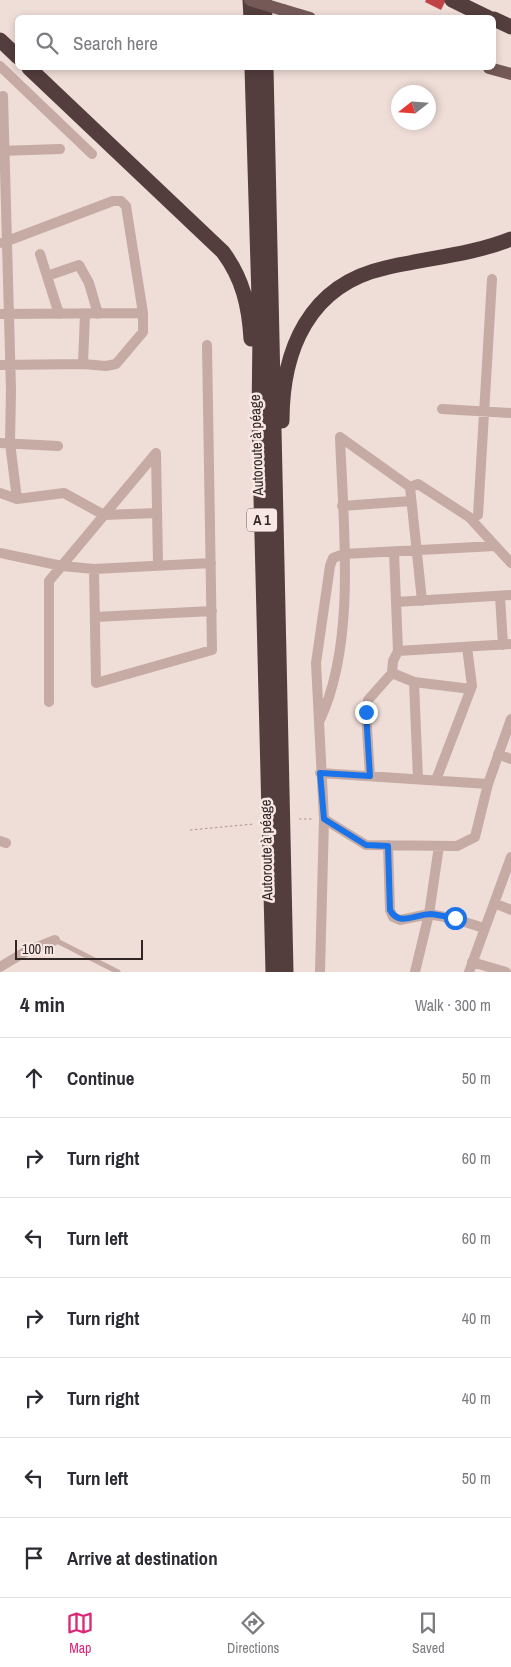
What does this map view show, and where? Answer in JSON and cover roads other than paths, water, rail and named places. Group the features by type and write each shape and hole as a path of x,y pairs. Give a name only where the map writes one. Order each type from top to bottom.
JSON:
{"highway":[{"path":"250,0 251,15"},
{"path":"264,0 265,15"},
{"path":"452,0 483,15"},
{"path":"496,20 511,27"},
{"path":"0,40 15,53"},
{"path":"31,70 216,246 232,264 242,284 248,310 254,384 259,418"},
{"name":"A 1","path":"252,70 260,331 259,418 273,972"},
{"name":"Autoroute à péage","path":"266,70 286,972"},
{"path":"276,507 280,487 282,406 288,361 305,323 320,305 340,288 368,273 384,268 476,250 511,239"}],"main road":[{"path":"250,0 300,15"},
{"path":"496,70 511,74"}],"street":[{"path":"0,66 92,154"},
{"path":"3,96 5,443 17,499"},
{"path":"2,151 60,149"},
{"path":"3,242 114,201 121,201 126,206 143,313 143,332 116,364 106,366 83,364 5,365"},
{"path":"40,254 59,314"},
{"path":"47,276 79,265 89,283 98,314"},
{"path":"478,515 492,279"},
{"path":"4,314 143,313"},
{"path":"83,364 85,314"},
{"path":"94,569 96,682 212,650 207,344"},
{"path":"442,409 511,414"},
{"path":"318,723 328,704 343,634 344,554 340,437 410,487"},
{"path":"5,443 58,446"},
{"path":"48,702 49,581 156,453 158,566"},
{"path":"410,487 418,484 469,517 511,563"},
{"path":"410,487 422,601"},
{"path":"0,493 17,499 64,493 104,515 157,513"},
{"path":"342,506 411,501"},
{"path":"320,972 324,819 320,773 316,663 330,566 334,558 344,554 495,546"},
{"path":"370,776 366,712 368,700 392,673 393,661 398,651 394,552"},
{"path":"0,553 62,566 94,569 211,563"},
{"path":"396,602 511,595"},
{"path":"398,651 507,645 500,596"},
{"path":"95,617 212,611"},
{"path":"436,780 471,689 467,647"},
{"path":"392,673 414,682 471,689"},
{"path":"414,682 418,779"},
{"path":"324,819 366,845 457,846 475,837 488,784 511,719"},
{"path":"498,754 511,760"},
{"path":"320,773 488,784"},
{"path":"388,846 390,910 393,916 400,920 429,914 455,918 484,928"},
{"path":"415,972 429,914 439,846"},
{"path":"506,972 470,967 511,857"},
{"path":"494,903 511,910"},
{"path":"0,966 25,952 55,940"}],"lane":[{"path":"55,940 118,972"}]}
